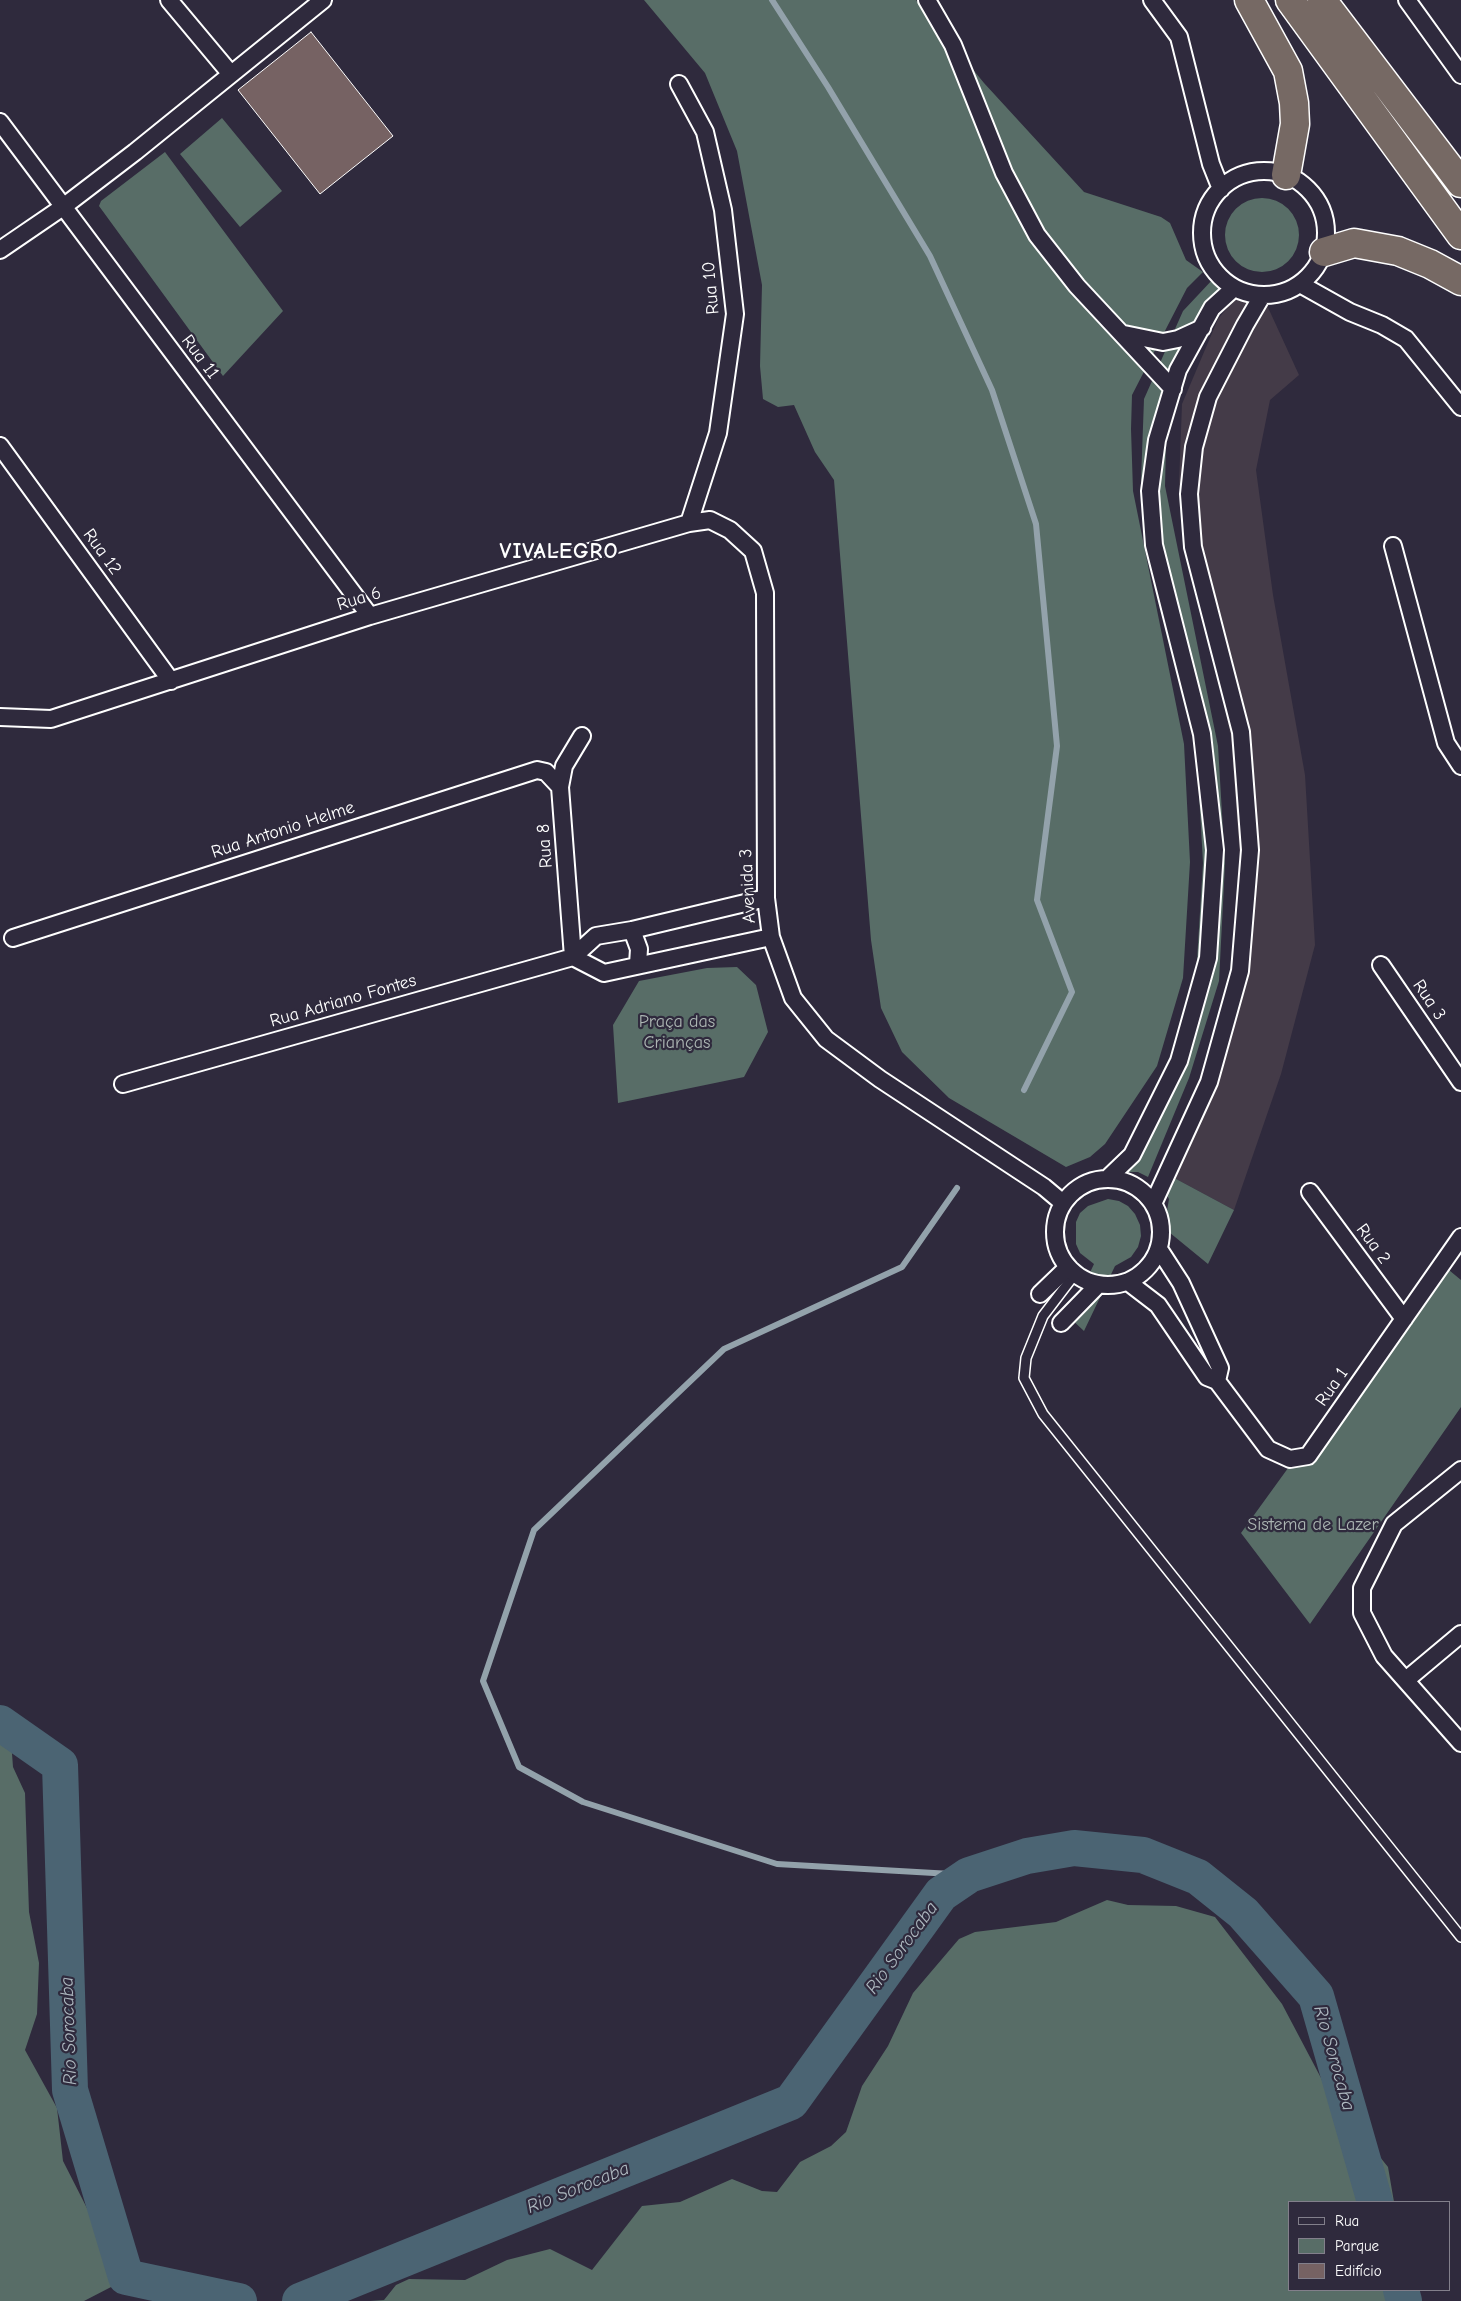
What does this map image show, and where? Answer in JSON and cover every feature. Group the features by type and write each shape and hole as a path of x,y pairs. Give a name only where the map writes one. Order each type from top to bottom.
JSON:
{"highway":[{"path":"1249,0 1288,71 1294,103 1295,124 1286,175"},
{"path":"1290,0 1461,235"},
{"path":"1322,0 1461,183"},
{"path":"1324,252 1354,243 1398,251 1430,264 1461,281"}],"street":[{"path":"169,0 230,73"},
{"path":"0,250 63,207 135,152 230,73 323,0"},
{"path":"927,0 952,45 1004,174 1037,235 1077,286 1124,334 1173,389"},
{"path":"1152,0 1179,36 1211,164 1221,189"},
{"path":"1407,0 1461,75"},
{"name":"Rua 10","path":"679,84 705,132 723,210 735,314 718,433 689,523"},
{"name":"Rua 11","path":"0,122 370,616"},
{"path":"1262,171 1286,175 1302,184 1316,198 1324,215 1326,233 1324,252 1314,270 1300,284 1275,295 1247,294 1234,288 1219,277 1209,262 1203,244 1203,226 1209,206 1221,189 1238,177 1262,171"},
{"path":"1300,284 1350,312 1382,325 1406,339 1461,407"},
{"path":"1108,1178 1132,1155 1179,1061 1208,958 1214,850 1202,734 1154,545 1151,500 1157,440 1178,370 1212,308 1234,288"},
{"path":"1153,1204 1209,1082 1240,971 1250,850 1241,732 1193,547 1190,494 1194,447 1208,398 1244,325 1262,296"},
{"path":"1124,334 1163,342 1178,339 1202,328"},
{"name":"Rua 12","path":"0,446 171,680"},
{"name":"Rua 6","path":"0,717 51,719 370,616 689,523 710,520 730,530"},
{"name":"Avenida 3","path":"730,530 753,551 766,593 766,898 771,937 793,998 826,1039 880,1078 1044,1187 1063,1203"},
{"path":"1393,546 1446,743 1461,766"},
{"name":"Rua 8","path":"573,957 560,787 564,766 582,736"},
{"name":"Rua Antonio Helme","path":"13,938 537,770 546,772 560,787"},
{"name":"Rua Adriano Fontes","path":"123,1084 573,957 596,936 632,930 766,898"},
{"path":"632,930 639,949 638,964"},
{"path":"573,957 604,973 638,964 771,937"},
{"name":"Rua 3","path":"1381,965 1461,1082"},
{"path":"1108,1178 1125,1182 1141,1190 1153,1204 1160,1226 1159,1249 1152,1263 1141,1274 1128,1282 1113,1286 1098,1285 1081,1279 1071,1271 1058,1253 1054,1236 1056,1219 1063,1203 1075,1190 1090,1181 1108,1178"},
{"name":"Rua 2","path":"1310,1192 1404,1319"},
{"name":"Rua 1","path":"1128,1282 1158,1305 1207,1376 1217,1381 1268,1449 1290,1459 1308,1456 1461,1237"},
{"path":"1159,1249 1183,1287 1220,1368 1217,1381"},
{"path":"1040,1294 1071,1271"},
{"path":"1061,1323 1098,1285"},
{"path":"1461,1470 1394,1524 1362,1588 1362,1613 1384,1656 1461,1743"},
{"path":"1406,1680 1461,1634"}],"lane":[{"path":"1071,1271 1043,1316 1026,1358 1024,1378 1042,1414 1461,1936"}],"shaded area":[{"path":"1245,287 1260,290 1299,375 1270,400 1256,470 1273,595 1305,775 1315,945 1281,1074 1234,1210 1165,1173 1204,1079 1233,978 1241,872 1231,738 1179,484 1182,404 1218,319"}],"green space":[{"path":"644,0 916,0 984,83 1084,192 1161,217 1170,223 1186,260 1203,272 1187,288 1132,395 1131,429 1133,491 1184,744 1190,862 1183,978 1157,1066 1105,1144 1090,1157 1066,1167 949,1098 902,1052 881,1008 871,940 834,480 815,452 794,405 778,407 763,399 760,366 762,285 737,151 705,73"},
{"path":"222,118 282,191 240,227 180,154"},
{"path":"165,152 283,311 223,376 99,206 101,201"},
{"path":"1262,198 1276,201 1288,209 1296,221 1299,235 1296,249 1288,261 1276,269 1262,272 1248,269 1236,261 1228,249 1225,235 1228,221 1236,209 1248,201"},
{"path":"1214,278 1221,283 1232,285 1167,402 1165,486 1218,746 1225,864 1219,981 1189,1078 1148,1177 1138,1172 1125,1172 1170,1066 1196,977 1203,863 1196,740 1141,481 1144,399 1183,311"},
{"name":"Praça das Crianças","path":"737,967 756,985 768,1032 744,1077 618,1103 613,1025 639,981 707,968"},
{"path":"1165,1173 1234,1210 1208,1264 1164,1228 1169,1199 1160,1185"},
{"path":"1108,1199 1119,1201 1128,1206 1135,1214 1140,1225 1141,1236 1138,1247 1131,1257 1115,1266 1084,1331 1069,1317 1094,1264 1080,1253 1076,1244 1076,1222 1080,1213 1088,1206"},
{"name":"Sistema de Lazer","path":"1438,1261 1461,1280 1461,1407 1310,1624 1241,1533"},
{"path":"0,1731 11,1740 13,1767 25,1793 29,1912 39,1963 37,2014 25,2050 57,2108 63,2161 120,2273 113,2286 84,2301 0,2301"},
{"path":"1107,1900 1128,1905 1176,1906 1215,1917 1282,2004 1330,2095 1388,2167 1394,2201 1288,2201 1288,2291 1404,2291 1404,2301 370,2301 384,2300 396,2285 409,2279 465,2280 507,2260 550,2249 592,2270 642,2206 680,2202 732,2179 762,2191 777,2192 800,2162 831,2146 846,2132 862,2086 888,2046 913,1993 959,1939 975,1932 1056,1922"}],"building":[{"path":"311,32 393,136 320,194 238,90"}],"waterway":[{"path":"772,0 828,87 930,256 992,390 1036,524 1057,746 1037,900 1072,992 1024,1090"},
{"path":"957,1188 902,1267 724,1349 534,1530 483,1681 519,1767 583,1802 777,1864 969,1875"},
{"name":"Rio Sorocaba","path":"0,1723 60,1765 70,2090 126,2277 239,2301"},
{"name":"Rio Sorocaba","path":"300,2301 791,2102 941,1894 969,1875 1027,1856 1074,1848 1143,1855 1198,1877 1243,1913 1316,1996 1375,2201"},
{"name":"Rio Sorocaba","path":"1401,2291 1404,2301"}],"district":[{"name":"VIVALEGRO","path":"559,552"}]}
